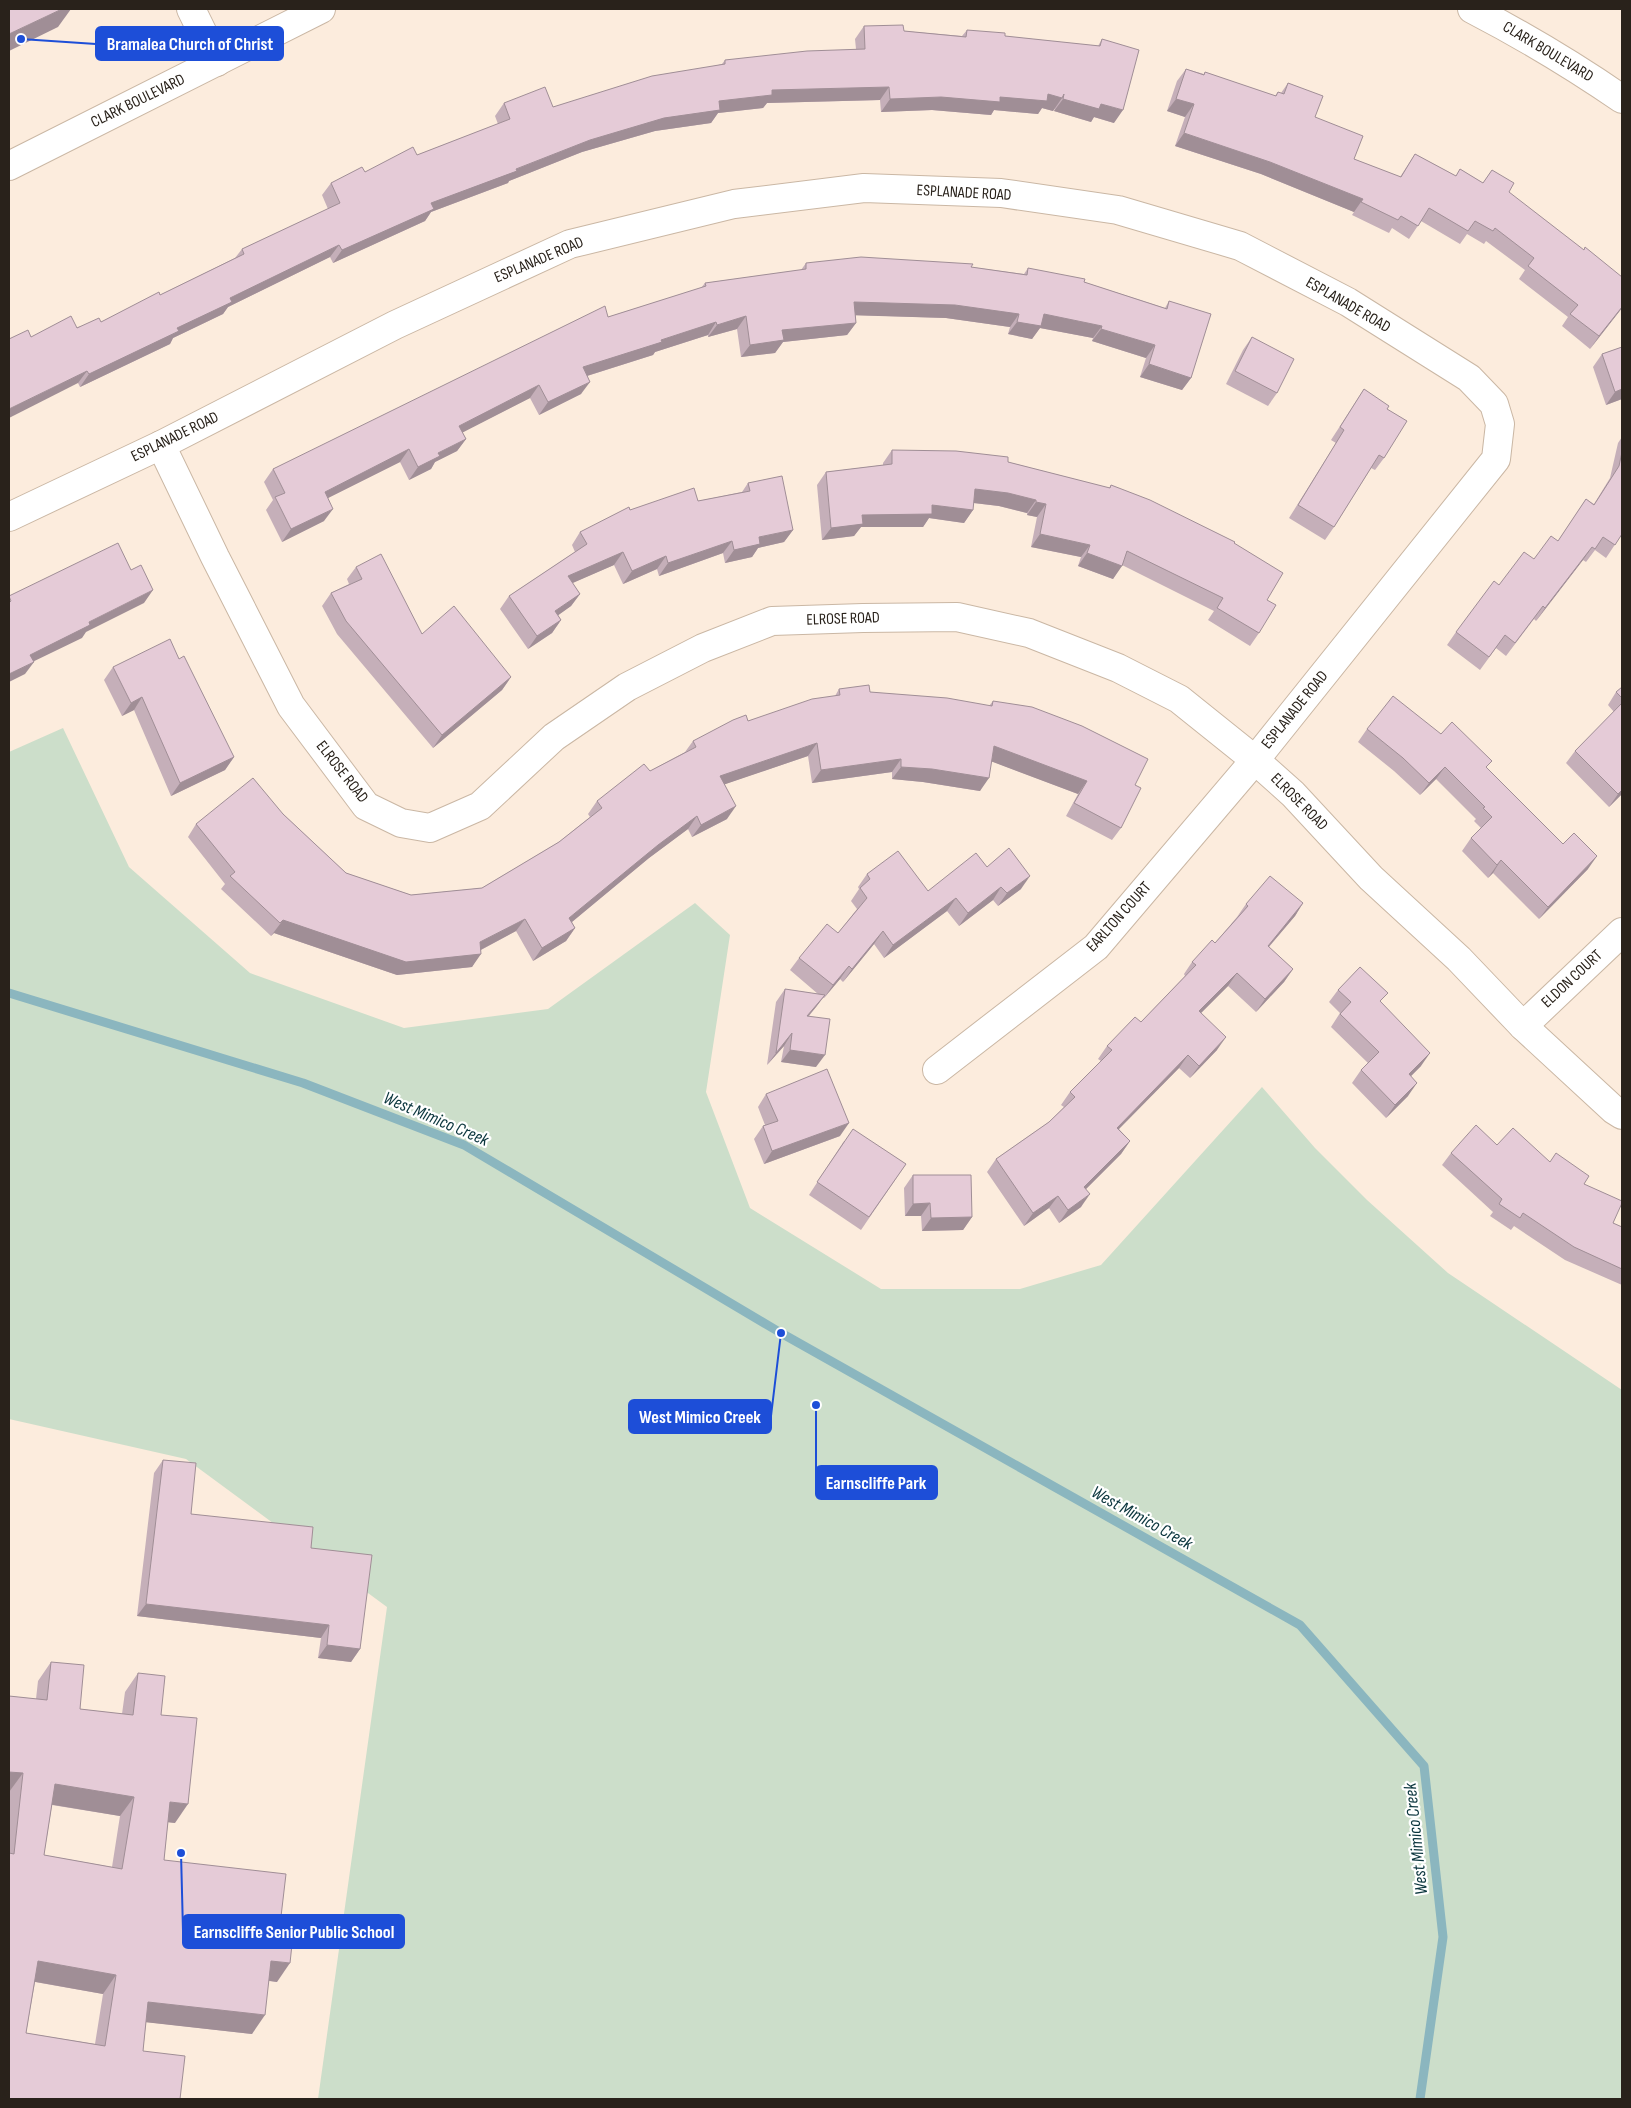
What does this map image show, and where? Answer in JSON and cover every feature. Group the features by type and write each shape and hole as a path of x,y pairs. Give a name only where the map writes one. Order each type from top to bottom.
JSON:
{"street":[{"path":"191,9 218,62"},
{"name":"CLARK BOULEVARD","path":"9,166 321,9"},
{"name":"CLARK BOULEVARD","path":"1472,9 1515,31 1593,79 1622,100"},
{"name":"ESPLANADE ROAD","path":"9,517 161,445 395,326 570,244 734,204 864,188 1001,193 1118,210 1240,246 1348,302 1469,378 1494,404 1500,424 1496,459 1255,760"},
{"name":"ELROSE ROAD","path":"161,445 215,557 291,706 366,806 401,823 430,828 480,806 554,737 627,688 703,648 772,621 957,617 1029,632 1118,668 1179,699 1255,760 1293,794 1371,878 1460,959 1523,1026 1614,1110 1622,1114"},
{"name":"EARLTON COURT","path":"938,1070 1096,947 1255,760"},
{"name":"ELDON COURT","path":"1523,1026 1622,932"}],"green space":[{"path":"63,728 129,867 250,973 404,1028 548,1009 695,903 730,935 706,1092 750,1208 881,1289 1020,1289 1101,1265 1262,1087 1315,1148 1367,1200 1448,1273 1622,1390 1622,2099 318,2099 387,1607 186,1459 9,1419 9,752"}],"building":[{"path":"9,9 62,9 9,34"},
{"path":"903,25 904,31 966,37 967,30 1005,33 1005,36 1100,46 1102,39 1139,50 1123,110 1101,104 1099,109 1063,99 1064,94 1062,98 1048,94 1047,101 1000,97 1000,102 941,97 890,99 889,87 772,90 772,95 719,101 720,110 664,118 590,140 516,169 517,171 431,203 434,209 342,250 339,245 230,298 232,302 177,328 179,331 89,374 87,371 9,409 9,339 28,330 31,337 71,316 77,328 99,318 101,322 159,292 160,295 244,254 242,249 340,203 331,183 362,167 365,172 413,147 417,155 510,119 504,103 545,87 553,107 652,76 725,64 725,60 807,51 865,49 864,26"},
{"path":"1186,69 1204,75 1205,72 1276,96 1278,92 1284,94 1288,83 1323,96 1315,117 1363,136 1354,159 1401,177 1415,154 1456,176 1460,169 1483,183 1492,170 1514,183 1509,192 1584,250 1585,247 1622,277 1622,307 1599,336 1570,314 1578,305 1528,266 1534,258 1495,228 1493,231 1475,221 1468,231 1429,208 1418,226 1401,216 1398,220 1361,202 1363,199 1270,162 1184,133 1194,104 1176,99"},
{"path":"861,257 973,264 971,267 1027,275 1028,268 1085,279 1084,282 1167,309 1169,301 1211,314 1191,378 1149,364 1155,345 1101,329 1102,326 1044,314 1041,326 1017,322 1019,314 955,305 854,302 856,323 782,330 784,340 750,345 746,316 717,325 716,322 661,340 662,342 583,367 590,382 548,402 539,385 459,426 466,439 438,453 440,456 418,467 409,449 325,492 333,509 291,529 275,497 285,493 273,469 605,306 608,317 706,286 705,283 806,269 806,263"},
{"path":"1252,337 1294,359 1277,393 1235,371"},
{"path":"1622,347 1622,389 1615,392 1602,354"},
{"path":"1364,389 1389,406 1387,409 1407,421 1384,458 1379,455 1334,527 1298,505 1344,430 1340,427"},
{"path":"892,450 956,451 1008,457 1008,462 1110,488 1111,485 1150,500 1235,542 1283,573 1267,600 1276,605 1259,633 1217,608 1223,598 1127,551 1122,566 1087,553 1090,545 1040,534 1046,504 1008,493 975,489 973,510 932,505 932,514 862,515 863,524 831,528 826,472 892,464"},
{"path":"1622,452 1622,534 1615,545 1603,537 1595,549 1592,547 1545,608 1543,606 1515,643 1505,635 1489,657 1456,632 1494,581 1499,585 1524,552 1534,559 1551,536 1558,541 1586,499 1594,505 1619,466"},
{"path":"782,476 793,530 759,537 760,544 734,550 732,541 668,563 666,556 632,571 623,552 568,576 580,594 555,611 561,620 537,636 509,596 587,544 580,532 629,507 630,510 694,488 698,501 750,491 748,483"},
{"path":"118,543 131,570 141,565 153,590 89,622 90,625 30,655 34,662 9,674 9,603 11,601 9,596"},
{"path":"381,554 422,634 454,606 511,677 442,735 346,621 331,593 362,579 356,567"},
{"path":"170,639 179,659 184,656 234,757 180,783 142,697 131,703 113,667"},
{"path":"869,685 870,692 947,698 992,706 993,701 1032,707 1082,726 1148,759 1135,785 1141,788 1121,828 1074,803 1087,781 994,746 989,778 932,769 901,767 901,759 821,770 817,743 720,776 736,806 701,825 697,816 658,845 569,918 575,928 542,948 525,919 480,942 481,954 406,962 283,920 280,923 230,876 235,872 196,824 253,778 283,814 346,873 411,895 482,888 559,842 602,808 597,801 644,764 650,771 696,747 693,741 746,715 748,721 812,699 840,695 839,689"},
{"path":"1622,687 1622,698 1616,692"},
{"path":"1393,696 1441,734 1452,722 1492,761 1486,767 1563,844 1574,833 1597,856 1548,907 1501,860 1497,865 1471,838 1492,817 1483,808 1485,807 1445,767 1429,783 1403,758 1367,729"},
{"path":"1622,703 1622,790 1618,794 1575,751"},
{"path":"1009,848 1030,876 1007,893 1001,887 968,913 956,898 893,945 883,931 852,969 849,966 833,985 799,958 827,924 838,933 867,898 860,888 870,879 867,874 898,851 928,891 976,853 987,867"},
{"path":"1270,876 1303,903 1268,946 1293,969 1265,999 1237,973 1199,1011 1226,1037 1199,1066 1188,1055 1117,1128 1130,1141 1084,1187 1090,1194 1068,1210 1058,1196 1033,1213 996,1159 1049,1122 1075,1097 1070,1092 1112,1050 1107,1046 1135,1017 1141,1022 1196,965 1192,962 1212,940 1215,943 1248,906 1246,904"},
{"path":"1360,967 1388,993 1380,1001 1430,1053 1409,1074 1417,1083 1395,1105 1361,1070 1379,1052 1340,1014 1351,1002 1338,990"},
{"path":"785,989 825,995 807,1016 830,1019 825,1055 790,1050 792,1033 776,1053"},
{"path":"827,1069 849,1123 772,1151 763,1126 778,1121 766,1094"},
{"path":"1476,1125 1497,1145 1513,1128 1550,1162 1556,1153 1589,1176 1584,1184 1622,1201 1613,1223 1622,1227 1622,1269 1574,1247 1523,1213 1520,1218 1499,1204 1502,1199 1451,1153"},
{"path":"853,1129 906,1164 869,1217 817,1182"},
{"path":"913,1175 971,1175 972,1217 931,1218 930,1203 913,1204"},
{"path":"163,1460 196,1463 191,1514 313,1527 311,1548 372,1555 360,1649 327,1645 329,1625 146,1604"},
{"path":"51,1662 84,1665 80,1709 133,1715 138,1673 165,1676 161,1715 197,1718 188,1804 170,1802 164,1860 286,1874 280,1925 294,1926 290,1963 271,1961 265,2015 148,2002 143,2051 185,2056 180,2099 9,2099 9,1853 14,1854 23,1773 9,1772 9,1696 47,1700","holes":["55,1784 134,1797 122,1869 44,1855","38,1961 116,1975 105,2046 26,2033"]}],"waterway":[{"name":"West Mimico Creek","path":"9,993 303,1083 464,1145 781,1333 1300,1625 1424,1766 1443,1937 1420,2099"}],"place":[{"name":"Bramalea Church of Christ","path":"21,39"},
{"name":"West Mimico Creek","path":"781,1333"},
{"name":"Earnscliffe Park","path":"816,1405"},
{"name":"Earnscliffe Senior Public School","path":"181,1853"}]}
